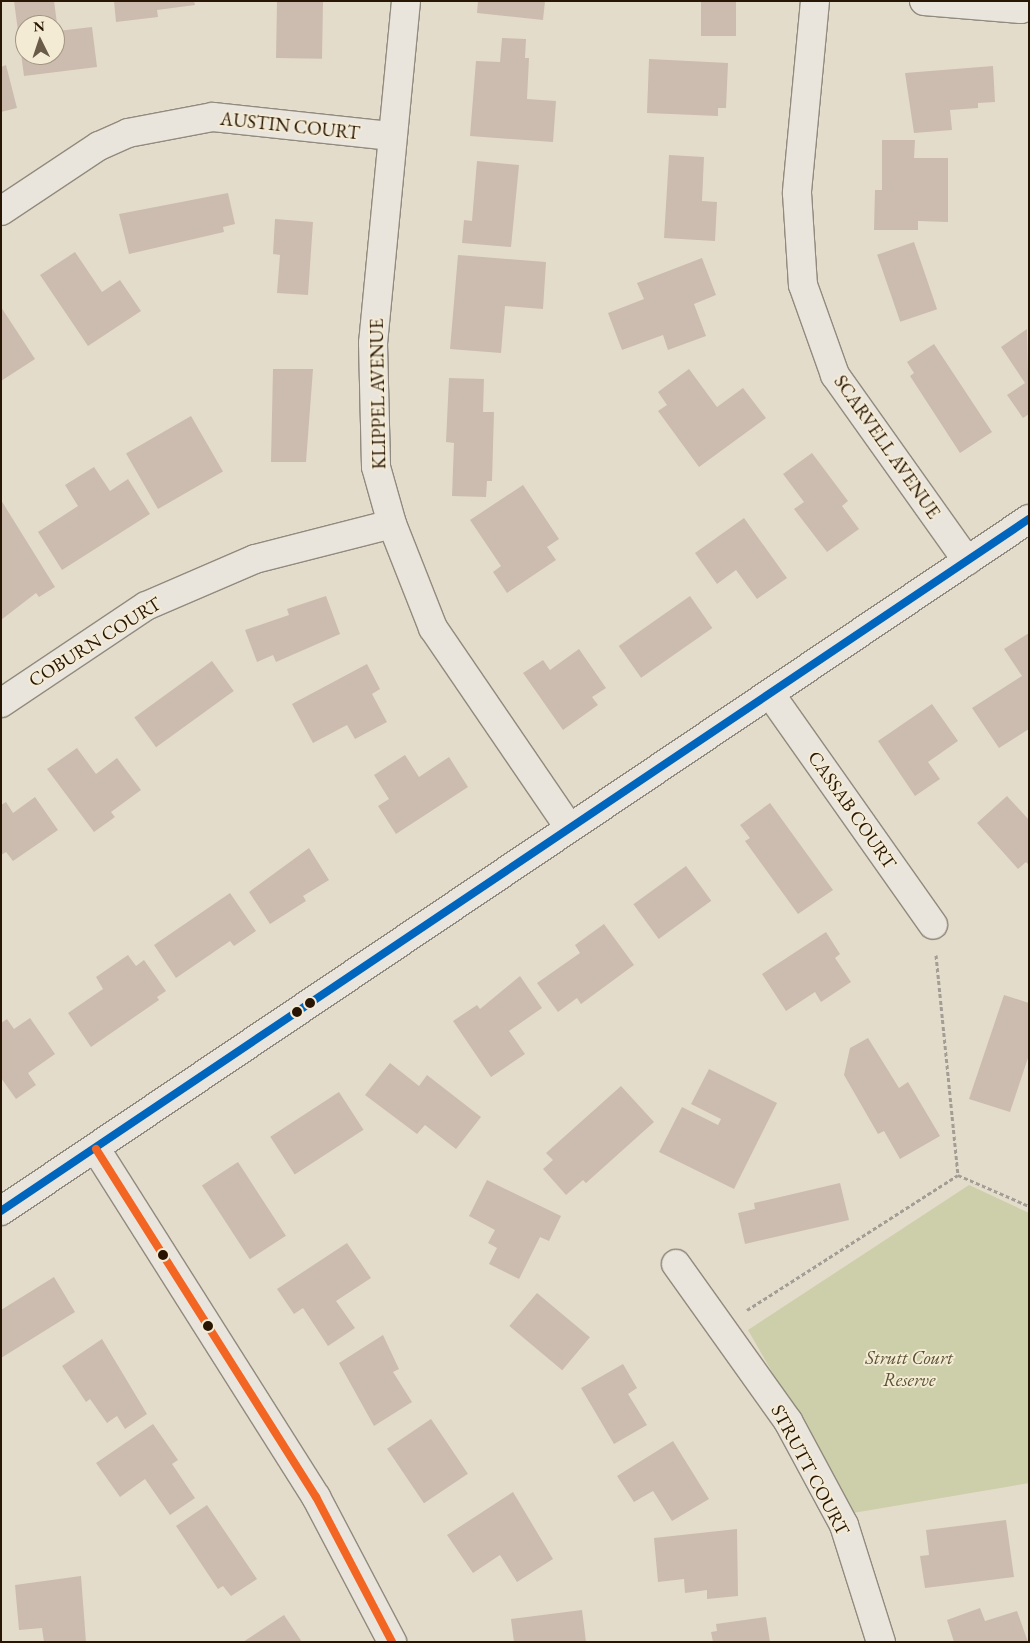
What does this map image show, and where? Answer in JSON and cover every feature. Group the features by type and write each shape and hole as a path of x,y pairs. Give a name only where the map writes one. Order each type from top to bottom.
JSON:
{"street":[{"name":"KLIPPEL AVENUE","path":"406,1 373,343 376,467 392,524 433,628 569,827"},
{"name":"SCARVELL AVENUE","path":"815,1 798,193 802,286 835,375 967,561"},
{"path":"924,1 1029,6"},
{"name":"AUSTIN COURT","path":"1,211 99,146 128,133 213,117 392,136"},
{"path":"1,1211 96,1149 569,827 771,696 1029,519"},
{"name":"COBURN COURT","path":"1,703 146,606 254,559 392,524"},
{"name":"CASSAB COURT","path":"771,696 933,925"},
{"path":"96,1149 316,1497 392,1642"},
{"name":"STRUTT COURT","path":"676,1264 788,1421 844,1526 881,1642"}],"path":[{"path":"933,925 958,1175"},
{"path":"958,1175 1029,1206"},
{"path":"721,1327 958,1175"}],"green space":[{"name":"Strutt Court Reserve","path":"969,1185 1029,1213 1029,1483 853,1513 748,1330"}],"building":[{"path":"14,1 54,1 56,15 16,15"},
{"path":"114,1 194,1 195,5 157,10 158,17 116,22"},
{"path":"277,1 323,2 322,59 276,58"},
{"path":"478,1 545,1 543,20 477,13"},
{"path":"701,1 736,1 736,36 701,36"},
{"path":"92,27 97,67 24,76 23,65 65,65 65,30"},
{"path":"502,38 526,39 525,58 529,58 527,99 556,101 553,142 470,136 476,61 500,62"},
{"path":"649,59 728,63 726,108 718,108 718,116 647,113"},
{"path":"6,65 17,108 1,112 1,67"},
{"path":"993,66 995,102 978,103 978,108 950,110 952,130 914,133 905,73"},
{"path":"882,140 915,140 914,158 948,158 948,222 918,221 918,230 874,230 875,190 882,190"},
{"path":"669,155 704,157 702,201 717,202 715,241 664,238"},
{"path":"477,161 519,165 511,247 462,243 464,220 472,221"},
{"path":"228,193 235,224 223,227 224,232 129,254 119,214"},
{"path":"275,219 313,222 308,295 277,293 280,255 273,254"},
{"path":"914,242 937,309 900,322 877,255"},
{"path":"75,252 102,292 120,280 141,311 88,346 40,275"},
{"path":"458,255 546,262 543,309 505,306 501,353 450,349"},
{"path":"702,258 716,295 694,304 706,336 668,350 663,335 622,350 608,313 644,299 637,283"},
{"path":"1,307 35,359 1,381"},
{"path":"1027,329 1029,414 1023,418 1007,395 1025,383 1001,347"},
{"path":"934,344 992,432 960,453 910,376 914,373 907,362"},
{"path":"273,369 313,369 306,462 271,462"},
{"path":"689,369 717,407 743,388 766,418 699,467 658,411 667,405 658,392"},
{"path":"449,378 484,379 483,412 494,412 492,481 487,481 486,497 452,496 454,443 446,442"},
{"path":"191,416 223,471 158,509 126,454"},
{"path":"812,453 848,501 842,506 859,529 827,552 794,509 804,502 783,474"},
{"path":"94,467 110,491 128,479 150,514 62,570 38,532 78,506 65,485"},
{"path":"523,485 559,539 547,547 556,560 507,593 493,572 501,566 470,520"},
{"path":"1,500 55,587 39,597 36,593 1,620"},
{"path":"744,518 787,578 757,599 736,570 717,584 695,553"},
{"path":"326,596 340,634 276,662 273,655 257,662 245,630 289,615 287,609"},
{"path":"690,596 712,628 641,678 619,646"},
{"path":"1029,633 1029,729 999,748 972,708 1022,676 1004,649"},
{"path":"579,649 606,688 592,697 598,705 563,730 523,673 543,660 550,670"},
{"path":"212,661 234,691 156,747 134,717"},
{"path":"367,664 380,689 372,694 387,722 355,739 347,725 313,743 292,704"},
{"path":"932,704 958,741 928,762 940,779 915,796 878,741"},
{"path":"77,748 96,774 117,758 141,790 111,812 115,817 94,832 47,769"},
{"path":"405,755 419,777 449,757 468,787 396,834 378,806 389,799 374,775"},
{"path":"1007,796 1029,820 1029,865 1026,862 1018,869 977,823"},
{"path":"35,797 58,830 13,861 6,852 1,855 1,805 6,802 13,813"},
{"path":"770,803 833,890 798,914 745,841 750,838 740,825"},
{"path":"309,848 329,880 303,896 306,901 270,924 249,892"},
{"path":"686,866 711,901 659,939 633,904"},
{"path":"230,893 256,931 234,946 230,941 176,978 154,945"},
{"path":"604,924 634,965 581,1004 577,998 558,1012 537,983 580,953 575,945"},
{"path":"826,932 840,954 835,958 851,982 821,1002 815,992 786,1011 762,974"},
{"path":"128,955 136,966 144,960 166,991 157,997 159,1000 91,1047 68,1013 103,989 96,977"},
{"path":"520,976 542,1008 509,1031 525,1054 491,1077 453,1021 477,1005 480,1009"},
{"path":"1004,995 1029,1003 1029,1055 1010,1112 969,1099"},
{"path":"30,1018 55,1054 28,1073 36,1085 16,1099 1,1078 1,1023 7,1019 14,1029"},
{"path":"868,1038 899,1088 908,1082 940,1136 900,1159 884,1131 878,1134 844,1075 850,1048"},
{"path":"390,1063 419,1086 427,1075 481,1117 456,1149 425,1125 417,1134 365,1095"},
{"path":"709,1069 777,1103 734,1189 659,1152 682,1107 718,1125 721,1119 691,1104"},
{"path":"621,1086 654,1122 586,1183 583,1180 566,1195 543,1169 553,1160 546,1153"},
{"path":"339,1092 364,1130 295,1174 270,1137"},
{"path":"238,1162 286,1236 250,1259 202,1185"},
{"path":"487,1180 561,1216 549,1241 540,1237 519,1279 489,1264 497,1248 488,1243 495,1230 469,1216"},
{"path":"840,1183 849,1220 745,1244 738,1213 755,1209 754,1203"},
{"path":"347,1243 371,1278 336,1301 355,1328 328,1346 303,1308 294,1314 277,1289"},
{"path":"54,1277 75,1312 1,1358 1,1310"},
{"path":"537,1293 590,1337 562,1370 509,1326"},
{"path":"383,1335 399,1369 393,1372 412,1402 374,1426 339,1363"},
{"path":"102,1339 147,1414 125,1429 117,1416 107,1423 90,1399 86,1402 62,1366"},
{"path":"623,1364 637,1388 628,1394 647,1425 614,1444 581,1388"},
{"path":"431,1419 468,1474 424,1503 387,1449"},
{"path":"153,1424 178,1460 172,1464 195,1498 170,1515 145,1479 120,1497 96,1463"},
{"path":"673,1441 709,1499 672,1521 653,1491 634,1502 617,1476"},
{"path":"513,1492 553,1559 517,1582 500,1555 473,1573 447,1535"},
{"path":"207,1505 257,1579 231,1596 223,1586 218,1589 176,1526"},
{"path":"1006,1520 1014,1577 925,1588 920,1556 929,1555 926,1530"},
{"path":"737,1529 738,1596 707,1599 707,1590 685,1593 684,1579 658,1582 654,1538"},
{"path":"81,1576 86,1642 44,1642 42,1628 19,1630 15,1585"},
{"path":"980,1608 985,1621 1017,1611 1028,1642 954,1642 947,1620"},
{"path":"582,1610 586,1642 514,1642 511,1619"},
{"path":"284,1615 302,1642 243,1642"},
{"path":"766,1617 770,1642 713,1642 711,1632 717,1631 716,1624"}],"transit line":[{"path":"1,1211 1029,519"},
{"path":"96,1149 316,1497 392,1642"}]}
